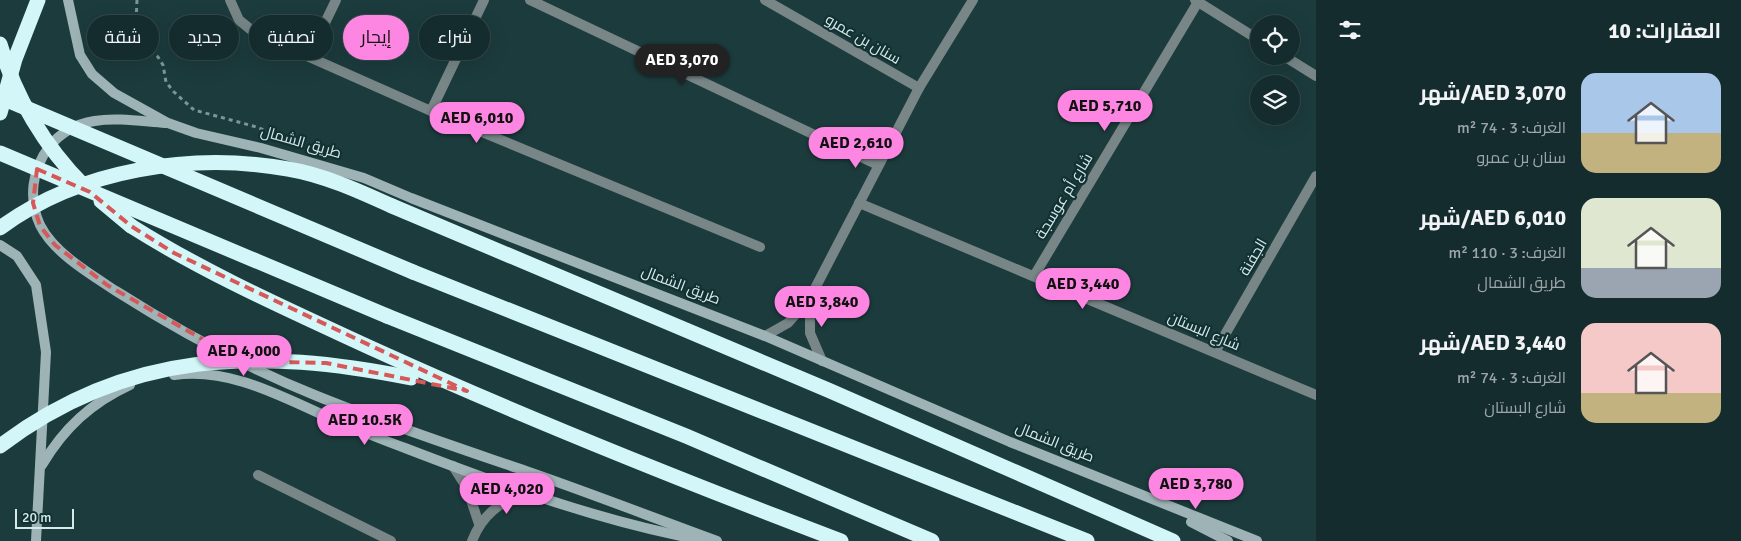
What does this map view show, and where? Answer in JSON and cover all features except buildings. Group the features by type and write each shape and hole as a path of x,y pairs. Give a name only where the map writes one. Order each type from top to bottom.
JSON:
{"highway":[{"path":"0,113 15,59 38,0"},
{"path":"0,44 15,83 48,145 82,184 131,226 174,253 264,298 467,392 841,541"},
{"path":"0,97 413,272 1087,541"},
{"path":"0,153 387,316 695,440 932,541"},
{"path":"0,228 14,218 87,183 151,169 228,163 289,169 340,184 828,390 1173,541"},
{"path":"0,446 64,404 110,384 159,370 197,364 257,360 326,363 411,378 467,392"}],"main road":[{"name":"طريق الشمال","path":"68,0 80,55 92,74 114,93 168,123 196,133 261,148 364,178 410,198 765,336 1153,501 1257,541"},
{"path":"168,123 100,119 76,125 56,138 42,157 34,179 33,203 40,226 55,245 81,266 162,318 249,366 316,395 717,541"},
{"path":"0,245 17,256 36,285 46,352 42,465 36,541"},
{"path":"42,465 55,444 71,425 109,395 155,378 180,374 204,374 256,386 375,437 525,492 598,515 706,541"},
{"path":"1153,501 1228,541"}],"street":[{"path":"230,0 234,12 249,29"},
{"path":"329,15 336,0"},
{"path":"431,111 484,0"},
{"path":"530,0 878,165"},
{"name":"سنان بن عمرو","path":"765,0 919,88"},
{"path":"765,336 788,323 810,298 919,88 973,0"},
{"path":"1196,1 1250,34"},
{"name":"شارع أم عوسجة","path":"1034,276 1196,1"},
{"path":"318,60 431,111 760,247"},
{"path":"1298,65 1316,76"},
{"name":"الجفنة","path":"1216,352 1316,176"},
{"name":"شارع البستان","path":"859,203 1316,395"},
{"path":"810,298 810,333 822,361"},
{"path":"453,466 467,488 479,524"},
{"path":"258,475 391,541"},
{"path":"472,541 479,524 500,505 525,492"}],"path":[{"path":"137,0 136,22 141,43 158,57 163,66 166,82 174,92 194,110 253,126 288,139"}],"highlighted area":[{"path":"37,169 90,192 131,226 174,253 467,391 326,363 241,361 107,285 55,245 40,226 33,203"}]}
